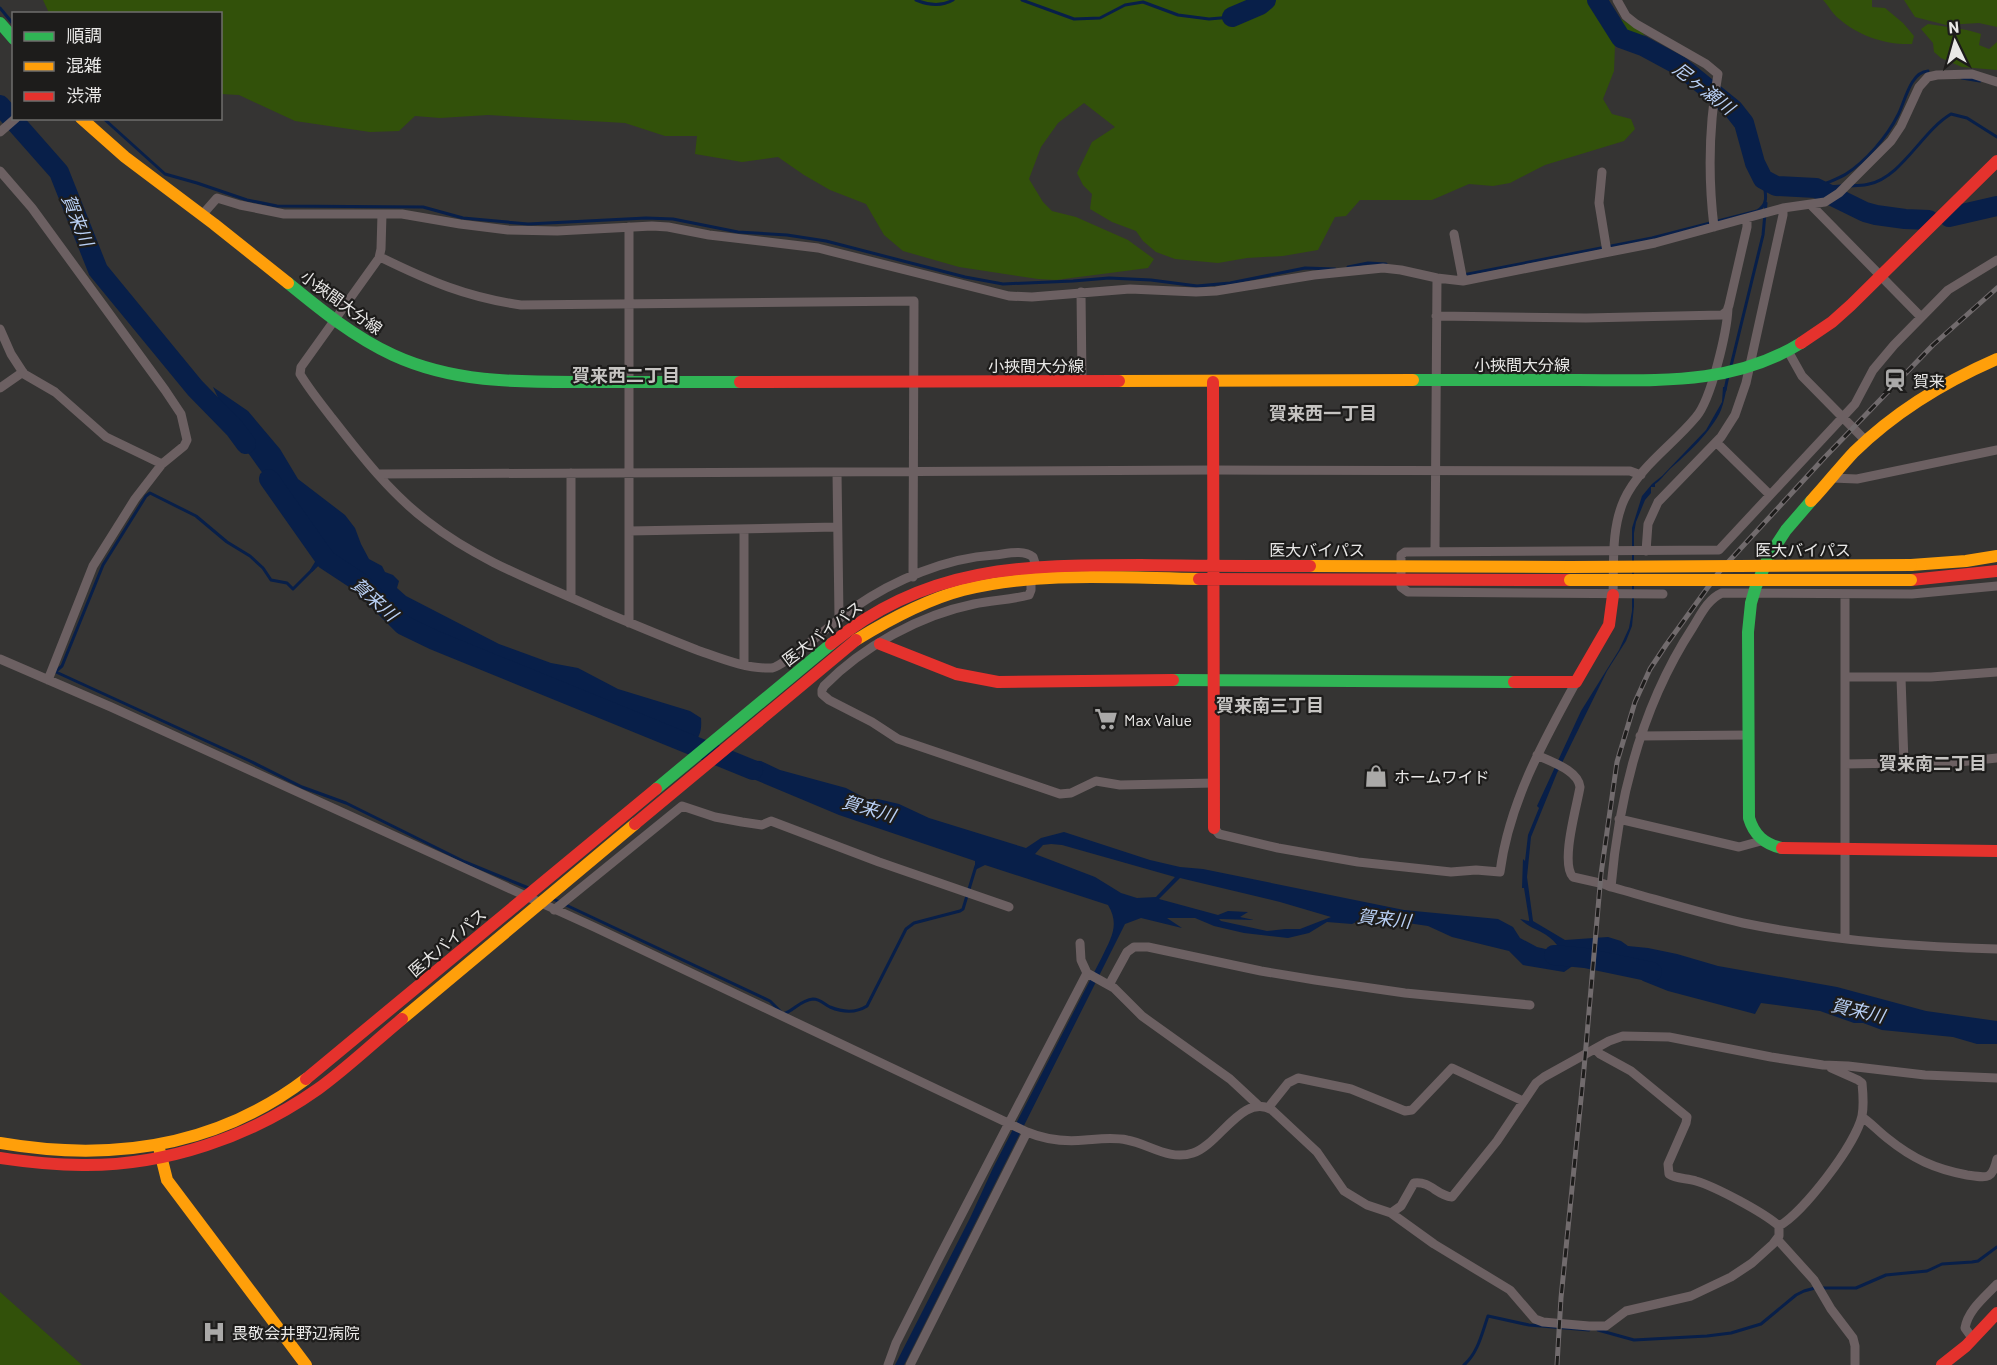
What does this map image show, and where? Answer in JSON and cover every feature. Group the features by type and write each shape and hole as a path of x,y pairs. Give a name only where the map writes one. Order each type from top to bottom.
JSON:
{"main road":[{"path":"0,23 12,37"},
{"name":"小挾間大分線","path":"83,120 108,143 335,320 370,344 418,365 456,376 512,382 1681,380 1724,375 1749,368 1788,351 1828,326 1997,161"},
{"path":"1997,359 1935,390 1866,441 1778,539 1769,554 1754,593 1749,623 1749,818 1761,841 1782,848 1997,851"},
{"path":"1214,381 1214,828"},
{"name":"医大バイパス","path":"0,1158 32,1163 113,1164 160,1152 209,1146 244,1132 299,1102 319,1088 837,656 870,632 916,606 972,586 1031,579 1401,579 1911,565 1997,556"},
{"name":"医大バイパス","path":"0,1143 34,1149 75,1152 127,1149 160,1152 186,1139 225,1126 279,1099 326,1064 811,660 860,622 917,592 954,579 990,571 1076,564 1401,566 1570,574 1911,580 1997,572"},
{"path":"880,644 956,674 998,682 1213,680 1576,682 1609,625 1613,595"},
{"path":"160,1152 167,1180 306,1365"},
{"path":"1942,1365 1973,1339 1997,1313"}],"street":[{"path":"1617,0 1626,16 1636,24 1706,64 1718,74 1710,156 1714,227"},
{"path":"202,215 217,198 284,214 416,215 460,224 508,230 557,231 668,227 709,235 818,248 1009,297 1130,289 1216,291 1314,275 1383,268 1463,281 1656,243 1783,208 1830,199 1881,153 1895,136 1919,87 1928,77 1972,74 1997,82"},
{"path":"0,132 14,120"},
{"path":"0,171 32,208 178,409 187,440 184,446 162,464 135,499 93,566 48,680"},
{"path":"1602,172 1599,203 1607,252"},
{"path":"1811,204 1921,317"},
{"path":"1646,551 1648,524 1658,502 1716,442 1735,415 1749,368 1783,208"},
{"path":"382,214 380,257 301,367 300,374 338,426 378,474 416,512 448,536 494,562 570,597 719,658 744,665 771,668 782,665 839,617 877,594 913,577 961,560 988,555 1027,553 1033,557 1036,566"},
{"path":"1613,595 1615,530 1620,510 1632,485 1698,414 1724,375 1728,308 1747,219"},
{"path":"629,227 629,622"},
{"path":"1454,234 1463,281"},
{"path":"380,257 438,284 489,300 521,305 914,301 913,577"},
{"path":"1663,594 1408,592 1402,590 1401,566 1403,553 1435,551 1719,550 1858,399 1876,366 1921,317 1954,286 1997,260"},
{"path":"1435,551 1437,278"},
{"path":"1081,292 1082,382"},
{"path":"1436,316 1586,318 1719,315 1728,308"},
{"path":"0,329 11,354 23,372 56,392 106,437 162,464"},
{"path":"1788,351 1802,376 1866,441"},
{"path":"0,387 23,372"},
{"path":"1716,442 1770,495"},
{"path":"1832,478 1857,479 1997,450"},
{"path":"378,474 1214,470 1630,471 1641,475"},
{"path":"837,472 839,617"},
{"path":"570,597 571,473"},
{"path":"629,531 837,527"},
{"path":"744,529 744,665"},
{"path":"1031,579 1029,595 973,604 951,610 904,629 849,664 829,681 822,690 822,694 898,739 1060,794 1071,793 1096,781 1119,785 1214,783"},
{"path":"1611,887 1619,819 1627,779 1640,736 1675,658 1715,596 1722,593 1912,594 1997,586"},
{"path":"1845,594 1845,938"},
{"path":"0,659 528,897 545,900 554,910 1027,1132 1054,1140 1120,1139 1167,1154 1187,1155 1197,1152 1210,1143 1247,1109 1263,1107 1288,1083 1299,1078 1351,1089 1405,1111 1412,1110 1452,1068 1522,1101"},
{"path":"1845,677 1901,678 1997,672"},
{"path":"1901,678 1904,763"},
{"path":"1214,828 1219,834 1278,848 1358,862 1451,872 1476,870 1500,872 1503,845 1512,816 1537,755 1576,682"},
{"path":"1640,736 1749,735"},
{"path":"1537,755 1575,775 1580,784 1567,855 1568,871 1573,878 1604,884 1745,923 1887,943 1997,949"},
{"path":"1845,764 1959,762 1997,758"},
{"path":"554,910 682,806 715,817 742,822 762,825 771,821 879,862 1009,907"},
{"path":"1619,819 1739,847 1761,841"},
{"path":"1080,943 1081,960 1087,973 1109,985 1142,1016 1230,1079 1320,1156 1344,1191 1367,1205 1390,1213 1434,1244 1510,1290 1535,1319 1582,1326 1606,1326 1626,1311 1697,1294 1744,1269 1777,1239 1780,1233 1779,1226"},
{"path":"1109,985 1127,952 1139,946 1315,980 1406,993 1530,1005"},
{"path":"888,1365 896,1343 1087,973"},
{"path":"1390,1213 1401,1206 1414,1183 1423,1182 1446,1196 1452,1197 1457,1194 1497,1142 1536,1083 1595,1049 1623,1036 1670,1037 1823,1065 1936,1076 1997,1078"},
{"path":"1595,1049 1631,1071 1687,1117 1668,1164 1669,1174 1673,1177 1695,1180 1725,1193 1779,1226"},
{"path":"1779,1226 1808,1201 1838,1163 1862,1117 1862,1083 1823,1065"},
{"path":"1862,1117 1903,1150 1934,1167 1989,1177 1993,1174 1997,1159"},
{"path":"910,1365 1027,1132"},
{"path":"1777,1239 1814,1280 1831,1309 1854,1338 1855,1365"},
{"path":"1973,1339 1966,1330 1966,1321 1997,1284"}],"green space":[{"path":"43,0 1590,0 1642,32 1648,41 1638,45 1615,45 1614,71 1603,99 1612,114 1631,119 1635,129 1624,141 1545,165 1510,183 1493,186 1469,184 1432,200 1360,200 1346,216 1335,217 1318,250 1283,256 1247,258 1218,263 1175,259 1156,252 1143,241 1136,231 1112,222 1090,209 1092,194 1083,185 1077,173 1092,142 1115,127 1084,103 1058,123 1041,147 1029,179 1043,202 1052,211 1076,217 1128,240 1154,259 1148,268 1056,280 959,267 903,251 884,235 866,204 830,190 778,157 742,162 695,154 697,136 665,136 625,123 488,115 440,118 415,116 399,131 370,132 295,121 239,95 222,94 222,12 49,12"},
{"path":"1823,0 1872,0 1872,7 1885,8 1903,23 1914,36 1912,44 1882,41 1854,30 1838,18"},
{"path":"1904,0 1997,0 1997,27 1979,23 1946,25 1915,17"},
{"path":"1928,24 1981,34 1979,45 1989,49 1997,42 1997,70 1962,67 1941,58 1934,52 1933,43 1921,29"},
{"path":"0,1292 82,1365 0,1365"}],"water":[{"path":"213,387 248,411 280,449 298,479 345,515 355,528 369,559 382,566 385,572 393,575 399,581 397,588 406,596 499,644 551,663 578,668 618,689 690,711 701,718 701,731 696,741 689,747 605,707 605,703 542,677 505,665 386,611 373,601 361,580 330,555 312,572 310,570 324,547 271,485 236,436"},
{"path":"1723,387 1727,387 1717,418 1691,450 1655,484 1655,487 1651,487 1651,493 1645,500 1636,522 1632,626 1626,641 1607,671 1557,773 1531,837 1527,877 1533,921 1565,940 1608,937 1628,946 1677,954 1718,966 1837,987 1926,1011 1997,1021 1997,1044 1977,1044 1953,1037 1882,1030 1820,1011 1761,1003 1755,1014 1668,991 1643,981 1620,959 1607,954 1583,953 1574,965 1564,972 1523,965 1509,951 1452,937 1428,926 1367,917 1352,924 1327,922 1309,933 1288,938 1244,933 1214,926 1195,918 1167,918 1182,928 1141,918 1125,924 904,1365 895,1365 1105,950 1113,931 1112,912 1108,905 985,865 975,870 975,861 839,815 722,766 733,755 741,760 761,761 780,770 846,788 867,799 899,804 929,818 1026,848 1041,838 1064,832 1150,860 1180,867 1203,869 1404,910 1498,919 1513,927 1520,938 1537,947 1550,950 1557,945 1553,940 1520,919 1529,921 1524,888 1522,888 1523,859 1525,861 1528,835 1539,808 1537,806 1581,711 1619,650 1629,628 1632,611 1632,528 1642,496 1706,430 1722,402","holes":["1043,845 1062,845 1175,877 1156,897 1137,898 1121,893 1095,877 1035,854","1180,878 1280,902 1331,917 1300,929 1267,931 1221,921 1219,919 1254,920 1240,917 1248,912 1228,911 1218,915 1159,899"]}],"waterway":[{"path":"916,0 934,4 944,4 953,0"},
{"path":"1022,0 1074,19 1100,18 1125,5 1143,2 1178,15 1209,19 1232,17"},
{"name":"尼ヶ瀬川","path":"1232,17 1266,0"},
{"name":"尼ヶ瀬川","path":"1597,0 1621,38 1643,46 1680,66 1733,109 1744,123 1755,163 1763,179 1776,186 1816,188 1876,215 1929,220"},
{"path":"0,8 12,23"},
{"path":"1820,186 1854,169 1868,155 1882,140 1898,115 1912,82 1917,76 1928,71"},
{"path":"1962,78 1980,81"},
{"name":"賀来川","path":"0,105 12,119"},
{"path":"1850,186 1881,180 1902,163 1931,131 1951,114 1967,118 1997,137"},
{"name":"賀来川","path":"13,120 59,172 98,270 195,388 235,429 246,444"},
{"path":"105,120 165,174 247,200 277,206 423,207 463,218 528,224 646,218 673,219 738,232 787,235 826,241 965,277 1003,284 1109,278 1151,280 1197,286 1230,283 1305,268 1335,269"},
{"path":"1463,275 1652,238 1757,211 1765,201 1763,179"},
{"path":"1816,188 1841,186"},
{"path":"1730,370 1763,235 1766,203"},
{"name":"尼ヶ瀬川","path":"1949,217 1997,206"},
{"path":"1348,267 1368,263 1386,264"},
{"path":"1725,390 1728,376"},
{"name":"賀来川","path":"269,479 326,560 361,583 403,625 434,640 753,770"},
{"path":"55,672 62,666 103,565 150,493 196,516 227,542 250,556 263,568 271,580 287,583 293,589 313,569"},
{"path":"56,672 302,787 346,803 465,862 531,889"},
{"path":"551,898 770,1001 783,1014 804,1001 813,999 835,1009 854,1011 867,1006 906,929 914,923 963,909 976,866"},
{"name":"賀来川","path":"1554,955 1585,958 1652,972"},
{"path":"1598,1330 1634,1340 1731,1333 1761,1324 1804,1291 1815,1288 1856,1288 1886,1275 1927,1271 1942,1264 1978,1261 1997,1247"},
{"path":"1464,1365 1476,1349 1488,1316 1529,1325 1589,1330"}],"railway":[{"path":"1557,1365 1561,1298 1601,874 1617,762 1635,702 1650,669 1719,572 1933,345 1997,288"}],"traffic: fast":[{"path":"0,23 12,37"},
{"path":"288,283 325,313 365,340 393,355 441,371 514,381 740,382"},
{"path":"1413,380 1693,378 1748,367 1775,357 1801,343"},
{"path":"1782,848 1761,838 1749,818 1748,632 1751,603 1769,556 1786,530 1811,501"},
{"path":"656,789 831,644"},
{"path":"1173,680 1514,682"}],"traffic: slow":[{"path":"83,120 125,157 288,283"},
{"path":"1811,501 1854,452 1903,411 1939,388 1997,359"},
{"path":"1119,381 1413,380"},
{"path":"1911,565 1997,556"},
{"path":"1570,567 1911,565"},
{"path":"1310,566 1570,567"},
{"path":"856,640 921,605 949,594 992,584 1080,577 1199,579"},
{"path":"1570,580 1911,580"},
{"path":"402,1019 635,824"},
{"path":"0,1143 41,1149 81,1151 160,1144 198,1135 235,1121 271,1102 306,1079"},
{"path":"160,1152 167,1180 306,1365"}],"traffic: jam":[{"path":"1801,343 1832,322 1851,305 1997,161"},
{"path":"740,382 1119,381"},
{"path":"1213,382 1214,828"},
{"path":"831,644 867,618 903,598 940,584 978,575 1057,566 1310,566"},
{"path":"1911,580 1997,571"},
{"path":"1199,579 1570,580"},
{"path":"1514,682 1576,682 1609,625 1613,595"},
{"path":"635,824 856,640"},
{"path":"880,644 956,674 998,682 1173,680"},
{"path":"306,1079 656,789"},
{"path":"1782,848 1997,851"},
{"path":"0,1158 61,1164 113,1164 176,1154 206,1145 236,1134 292,1106 329,1081 402,1019"},
{"path":"1942,1365 1966,1346 1997,1313"}],"place":[{"name":"賀来","path":"1895,380"},
{"name":"Max Value","path":"1106,719"},
{"name":"ホームワイド","path":"1376,776"},
{"name":"畏敬会井野辺病院","path":"214,1332"}],"district":[{"name":"賀来西二丁目","path":"626,375"},
{"name":"賀来西一丁目","path":"1323,413"},
{"name":"賀来南三丁目","path":"1270,705"},
{"name":"賀来南二丁目","path":"1933,763"}]}
